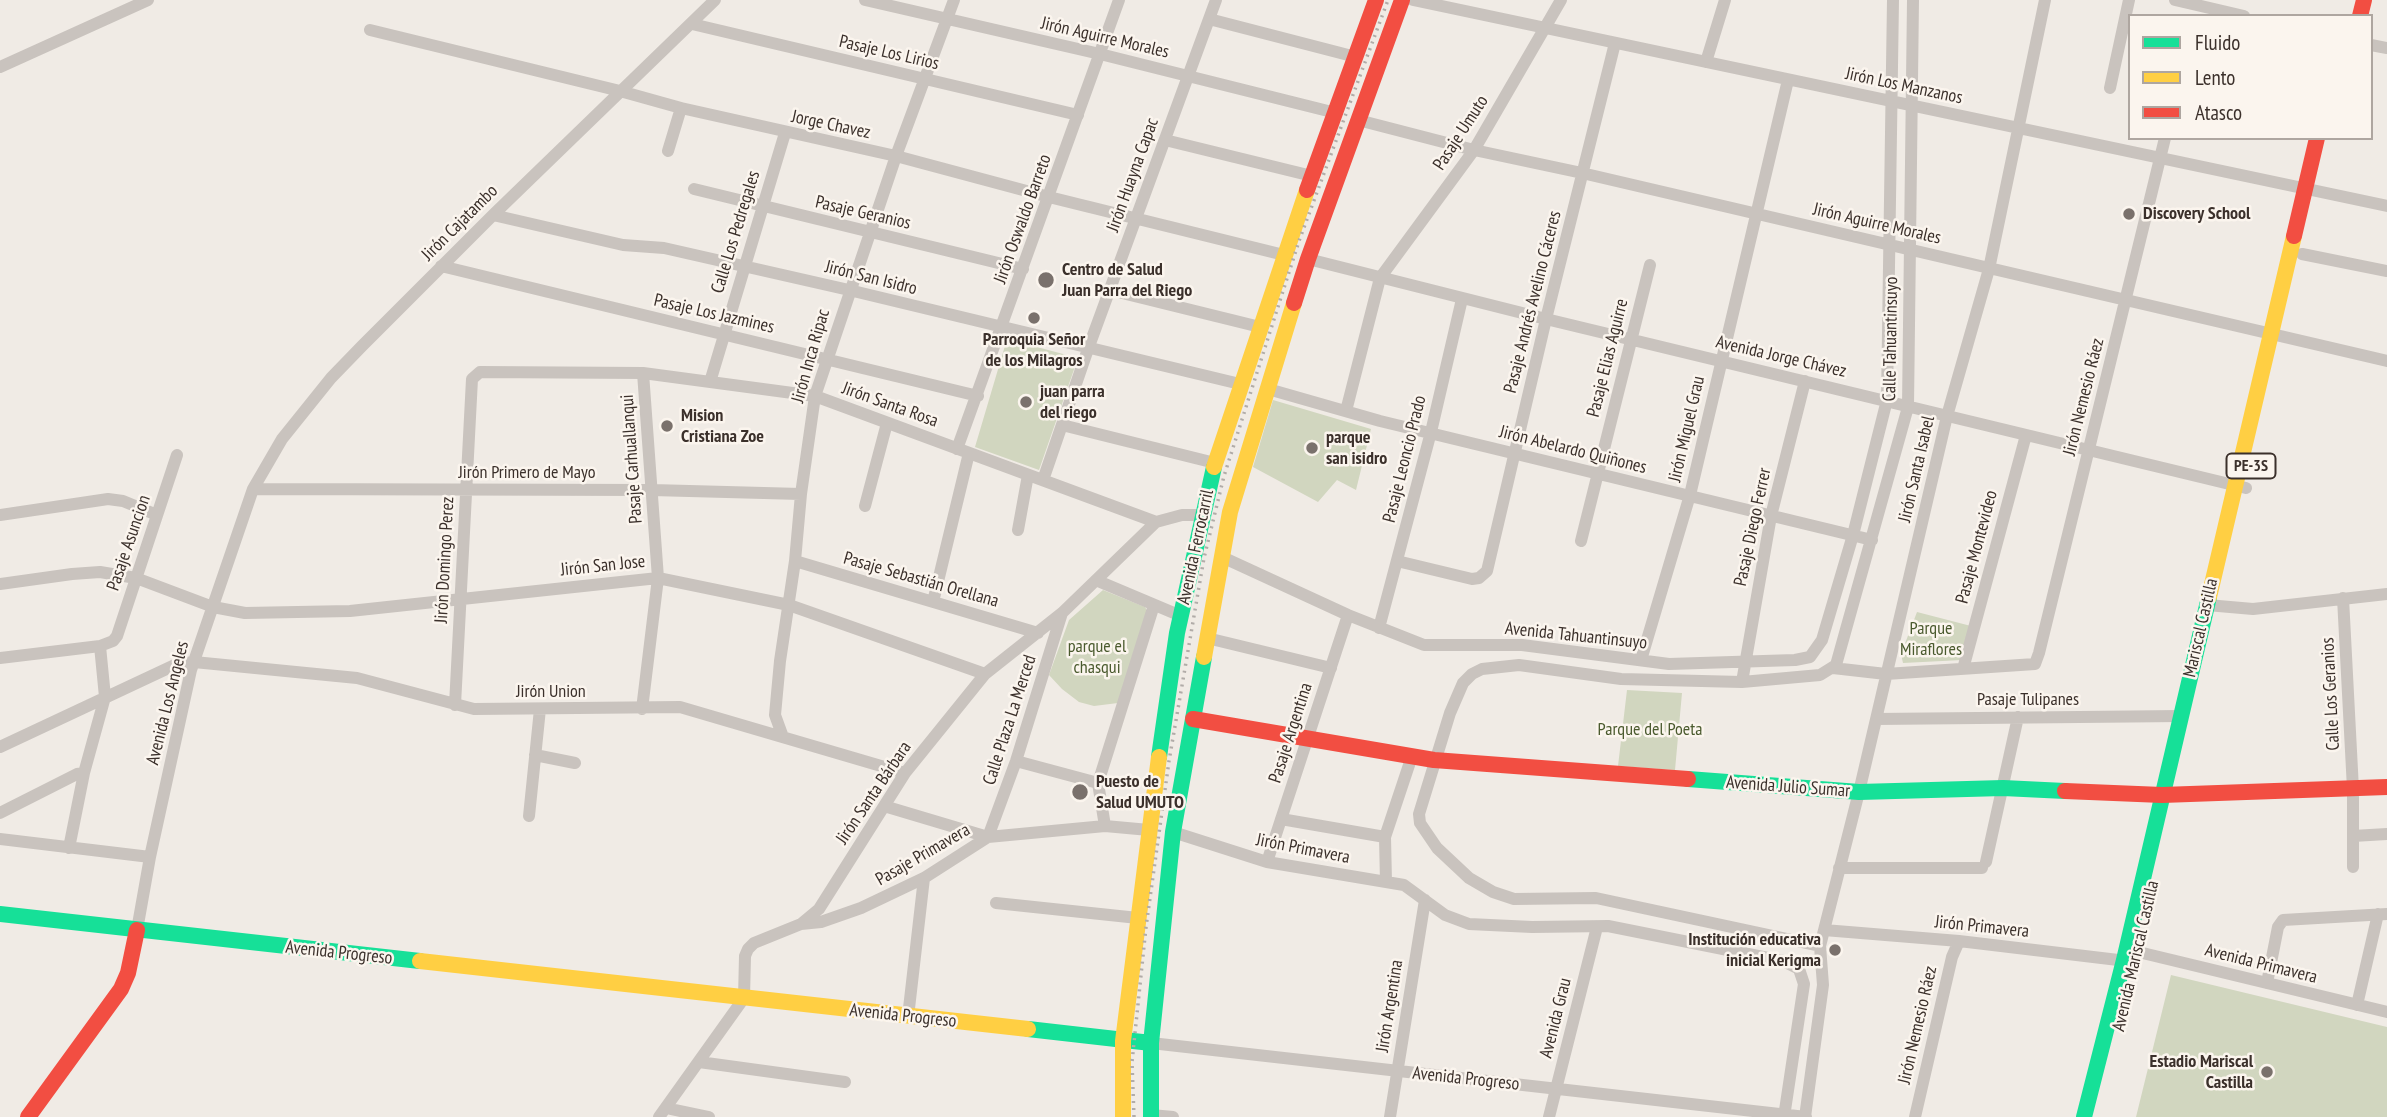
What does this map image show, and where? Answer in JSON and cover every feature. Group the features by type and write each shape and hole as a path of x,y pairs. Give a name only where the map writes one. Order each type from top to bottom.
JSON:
{"main road":[{"name":"Avenida Ferrocarril","path":"1123,1117 1124,1041 1149,830 1181,616 1203,515 1215,463 1240,384 1376,0"},
{"name":"Avenida Ferrocarril","path":"1151,1116 1151,1044 1173,832 1230,512 1308,259 1402,0"},
{"name":"Mariscal Castilla","path":"2277,335 2302,254 2317,140"},
{"name":"Mariscal Castilla","path":"2167,795 2311,190 2329,140"},
{"name":"Mariscal Castilla","path":"2167,795 2181,716 2212,606"},
{"name":"Avenida Julio Sumar","path":"1193,719 1434,760 1858,792 2003,788 2167,795 2387,788"},
{"name":"Avenida Mariscal Castilla","path":"2099,1117 2167,795"},
{"name":"Avenida Progreso","path":"0,914 1151,1044"},
{"path":"28,1117 121,989 128,973 137,930"},
{"name":"PE-3S","path":"2084,1117 2131,956"}],"street":[{"name":"Jirón Cajatambo","path":"253,489 282,439 331,378 441,266 715,0"},
{"name":"Jirón Aguirre Morales","path":"864,0 1100,54 1336,113"},
{"name":"Jirón Inca Ripac","path":"783,737 775,715 780,661 815,396 895,156 954,0"},
{"name":"Jirón Oswaldo Barreto","path":"933,602 963,451 978,396 1119,0"},
{"name":"Jirón Huayna Capac","path":"1043,480 1216,0"},
{"name":"Jirón Los Manzanos","path":"1413,0 1477,6 1545,28 2387,206"},
{"name":"Pasaje Umuto","path":"1380,278 1474,150 1560,0"},
{"path":"1706,62 1725,0"},
{"name":"Calle Tahuantinsuyo","path":"1816,650 1822,640 1853,535 1887,400 1892,0"},
{"name":"Calle Tahuantinsuyo","path":"1833,668 1842,648 1908,407 1913,0"},
{"name":"Jirón Santa Isabel","path":"1820,946 1947,416 1989,269 2045,0"},
{"path":"2110,88 2129,0"},
{"path":"2175,0 2234,14"},
{"path":"0,67 141,2"},
{"path":"1209,19 1356,57"},
{"name":"Pasaje Los Lirios","path":"692,24 1078,115"},
{"name":"Jorge Chavez","path":"370,30 785,133 895,156 1284,255"},
{"name":"Pasaje Andrés Avelino Cáceres","path":"1397,561 1472,579 1479,578 1487,570 1615,43"},
{"name":"Jirón Miguel Grau","path":"1641,660 1690,495 1788,80"},
{"path":"668,152 681,108"},
{"name":"Jirón Aguirre Morales","path":"1358,120 1474,150 2387,361"},
{"name":"Calle Los Pedregales","path":"710,382 785,133"},
{"path":"1165,140 1312,176"},
{"name":"Jirón Nemesio Ráez","path":"1963,669 2035,664 2164,140"},
{"name":"Pasaje Geranios","path":"694,189 1023,269"},
{"name":"Jirón San Isidro","path":"493,215 623,245 664,248 744,266 1240,384"},
{"path":"2302,254 2387,271"},
{"name":"Avenida Jorge Chávez","path":"1308,259 1462,299 2241,486"},
{"name":"Pasaje Elias Aguirre","path":"1581,541 1650,265"},
{"name":"Pasaje Los Jazmines","path":"441,266 978,396"},
{"path":"1346,411 1380,278"},
{"path":"1110,290 1260,327"},
{"name":"Pasaje Leoncio Prado","path":"1380,628 1462,299"},
{"name":"Jirón Santa Rosa","path":"475,374 643,373 815,396 1156,522"},
{"name":"Pasaje Carhuallanqui","path":"642,709 658,578 643,373"},
{"name":"Jirón Domingo Perez","path":"455,705 472,379 475,374"},
{"name":"Pasaje Diego Ferrer","path":"1742,681 1771,516 1805,381"},
{"name":"Jirón Abelardo Quiñones","path":"1268,389 1514,454 1872,540"},
{"path":"865,506 887,423"},
{"path":"1062,425 1215,463"},
{"name":"Pasaje Montevideo","path":"1963,669 2026,435"},
{"name":"Pasaje Asuncion","path":"100,646 113,641 117,636 177,455"},
{"path":"1017,530 1028,475"},
{"name":"Jirón Primero de Mayo","path":"253,489 652,490 802,494"},
{"name":"Avenida Los Angeles","path":"137,930 150,857 194,662 253,489"},
{"path":"0,515 108,499 123,501 157,515"},
{"path":"1062,613 1156,522 1182,515 1203,515"},
{"name":"Avenida Tahuantinsuyo","path":"1222,557 1348,615 1424,645 1522,645 1668,664 1795,660 1810,657 1816,650"},
{"name":"Pasaje Sebastián Orellana","path":"795,561 1038,633"},
{"name":"Jirón San Jose","path":"0,584 100,572 136,578 213,607 245,613 350,611 658,578 789,605 985,674"},
{"path":"1098,581 1181,616"},
{"path":"2212,606 2253,609 2387,594"},
{"name":"Calle Los Geranios","path":"2343,598 2354,789 2353,867"},
{"path":"1105,825 1098,782 1154,604"},
{"name":"Jirón Santa Bárbara","path":"744,998 748,949 754,943 801,924 819,909 905,773 985,674 1062,613"},
{"name":"Calle Plaza La Merced","path":"988,837 1016,761 1062,613"},
{"name":"Pasaje Argentina","path":"1266,862 1348,615"},
{"path":"1207,638 1331,668"},
{"path":"0,658 100,646 105,697 69,848"},
{"path":"0,747 177,664 194,662"},
{"name":"Jirón Union","path":"194,662 357,678 474,709 680,707 905,773"},
{"path":"1805,1117 1823,985 1820,946 1595,898 1514,899 1493,892 1469,877 1437,848 1420,823 1419,814 1450,713 1463,683 1472,674 1519,665 1622,679 1742,681 1820,675 1833,668 1886,674 1963,669"},
{"path":"529,816 540,709"},
{"name":"Pasaje Tulipanes","path":"1876,719 2181,716"},
{"path":"1839,868 1984,865 2018,717"},
{"path":"535,755 575,764"},
{"path":"1386,881 1385,837 1412,756"},
{"path":"1016,761 1098,782"},
{"path":"0,813 77,774 85,773"},
{"path":"884,806 988,837"},
{"path":"1281,819 1385,837"},
{"name":"Pasaje Primavera","path":"801,924 821,922 861,908 924,878 988,837 1105,825 1149,830"},
{"name":"Jirón Primavera","path":"1173,832 1266,862 1404,885 1424,900"},
{"path":"2353,836 2387,834"},
{"path":"0,839 150,857"},
{"path":"908,1017 924,878"},
{"path":"1424,900 1445,915 1469,924 1608,926 1783,961 1799,969 1804,984 1784,1116"},
{"name":"Jirón Argentina","path":"1390,1117 1424,900"},
{"path":"996,903 1138,918"},
{"path":"2267,983 2278,927 2283,920 2383,914 2357,1005"},
{"name":"Avenida Grau","path":"1549,1117 1597,927"},
{"name":"Jirón Primavera","path":"1824,930 2131,956"},
{"name":"Jirón Nemesio Ráez","path":"1915,1117 1952,957 1959,941"},
{"name":"Avenida Primavera","path":"2131,956 2267,983 2387,1012"},
{"path":"709,1117 663,1112 744,998"},
{"name":"Avenida Progreso","path":"1151,1044 1805,1117"},
{"path":"699,1062 845,1082"},
{"path":"1151,1116 1174,1117"}],"green space":[{"name":"juan parra del riego","path":"1007,339 1078,358 1039,470 975,447"},
{"name":"parque san isidro","path":"1273,400 1371,429 1356,490 1337,480 1318,502 1253,467"},
{"name":"parque el chasqui","path":"1103,590 1145,607 1149,614 1118,703 1094,706 1079,702 1049,675 1069,620"},
{"name":"Parque Miraflores","path":"1917,612 1971,626 1962,660 1903,663 1901,654"},
{"name":"Parque del Poeta","path":"1627,690 1682,693 1675,770 1618,766"},
{"name":"Estadio Mariscal Castilla","path":"2171,975 2387,1027 2387,1117 2136,1117"}],"railway":[{"path":"1134,1117 1132,1062 1146,927 1169,761 1204,558 1224,476 1299,241 1388,0"}],"traffic: fast":[{"path":"1159,757 1177,633 1214,467"},
{"path":"2084,1117 2124,960 2209,597"},
{"path":"1151,1117 1151,1043 1173,832 1204,657"},
{"path":"1688,779 1859,792 2003,788 2065,791"},
{"path":"0,914 420,961"},
{"path":"1028,1029 1151,1043"}],"traffic: slow":[{"path":"1214,467 1307,190"},
{"path":"2209,597 2294,236"},
{"path":"1204,657 1230,512 1294,303"},
{"path":"1123,1117 1123,1041 1159,757"},
{"path":"420,961 1028,1029"}],"traffic: jam":[{"path":"1307,190 1376,0"},
{"path":"1294,303 1402,0"},
{"path":"2360,14 2364,0"},
{"path":"2294,236 2317,140"},
{"path":"1193,719 1434,760 1688,779"},
{"path":"2065,791 2162,795 2387,787"},
{"path":"28,1117 121,989 128,973 137,930"}],"place":[{"name":"Discovery School","path":"2129,214"},
{"name":"Centro de Salud Juan Parra del Riego","path":"1046,280"},
{"name":"Parroquia Señor de los Milagros","path":"1034,318"},
{"name":"juan parra del riego","path":"1026,402"},
{"name":"Mision Cristiana Zoe","path":"667,426"},
{"name":"parque san isidro","path":"1312,448"},
{"name":"Puesto de Salud UMUTO","path":"1080,792"},
{"name":"Institución educativa inicial Kerigma","path":"1835,950"},
{"name":"Estadio Mariscal Castilla","path":"2267,1072"}]}
